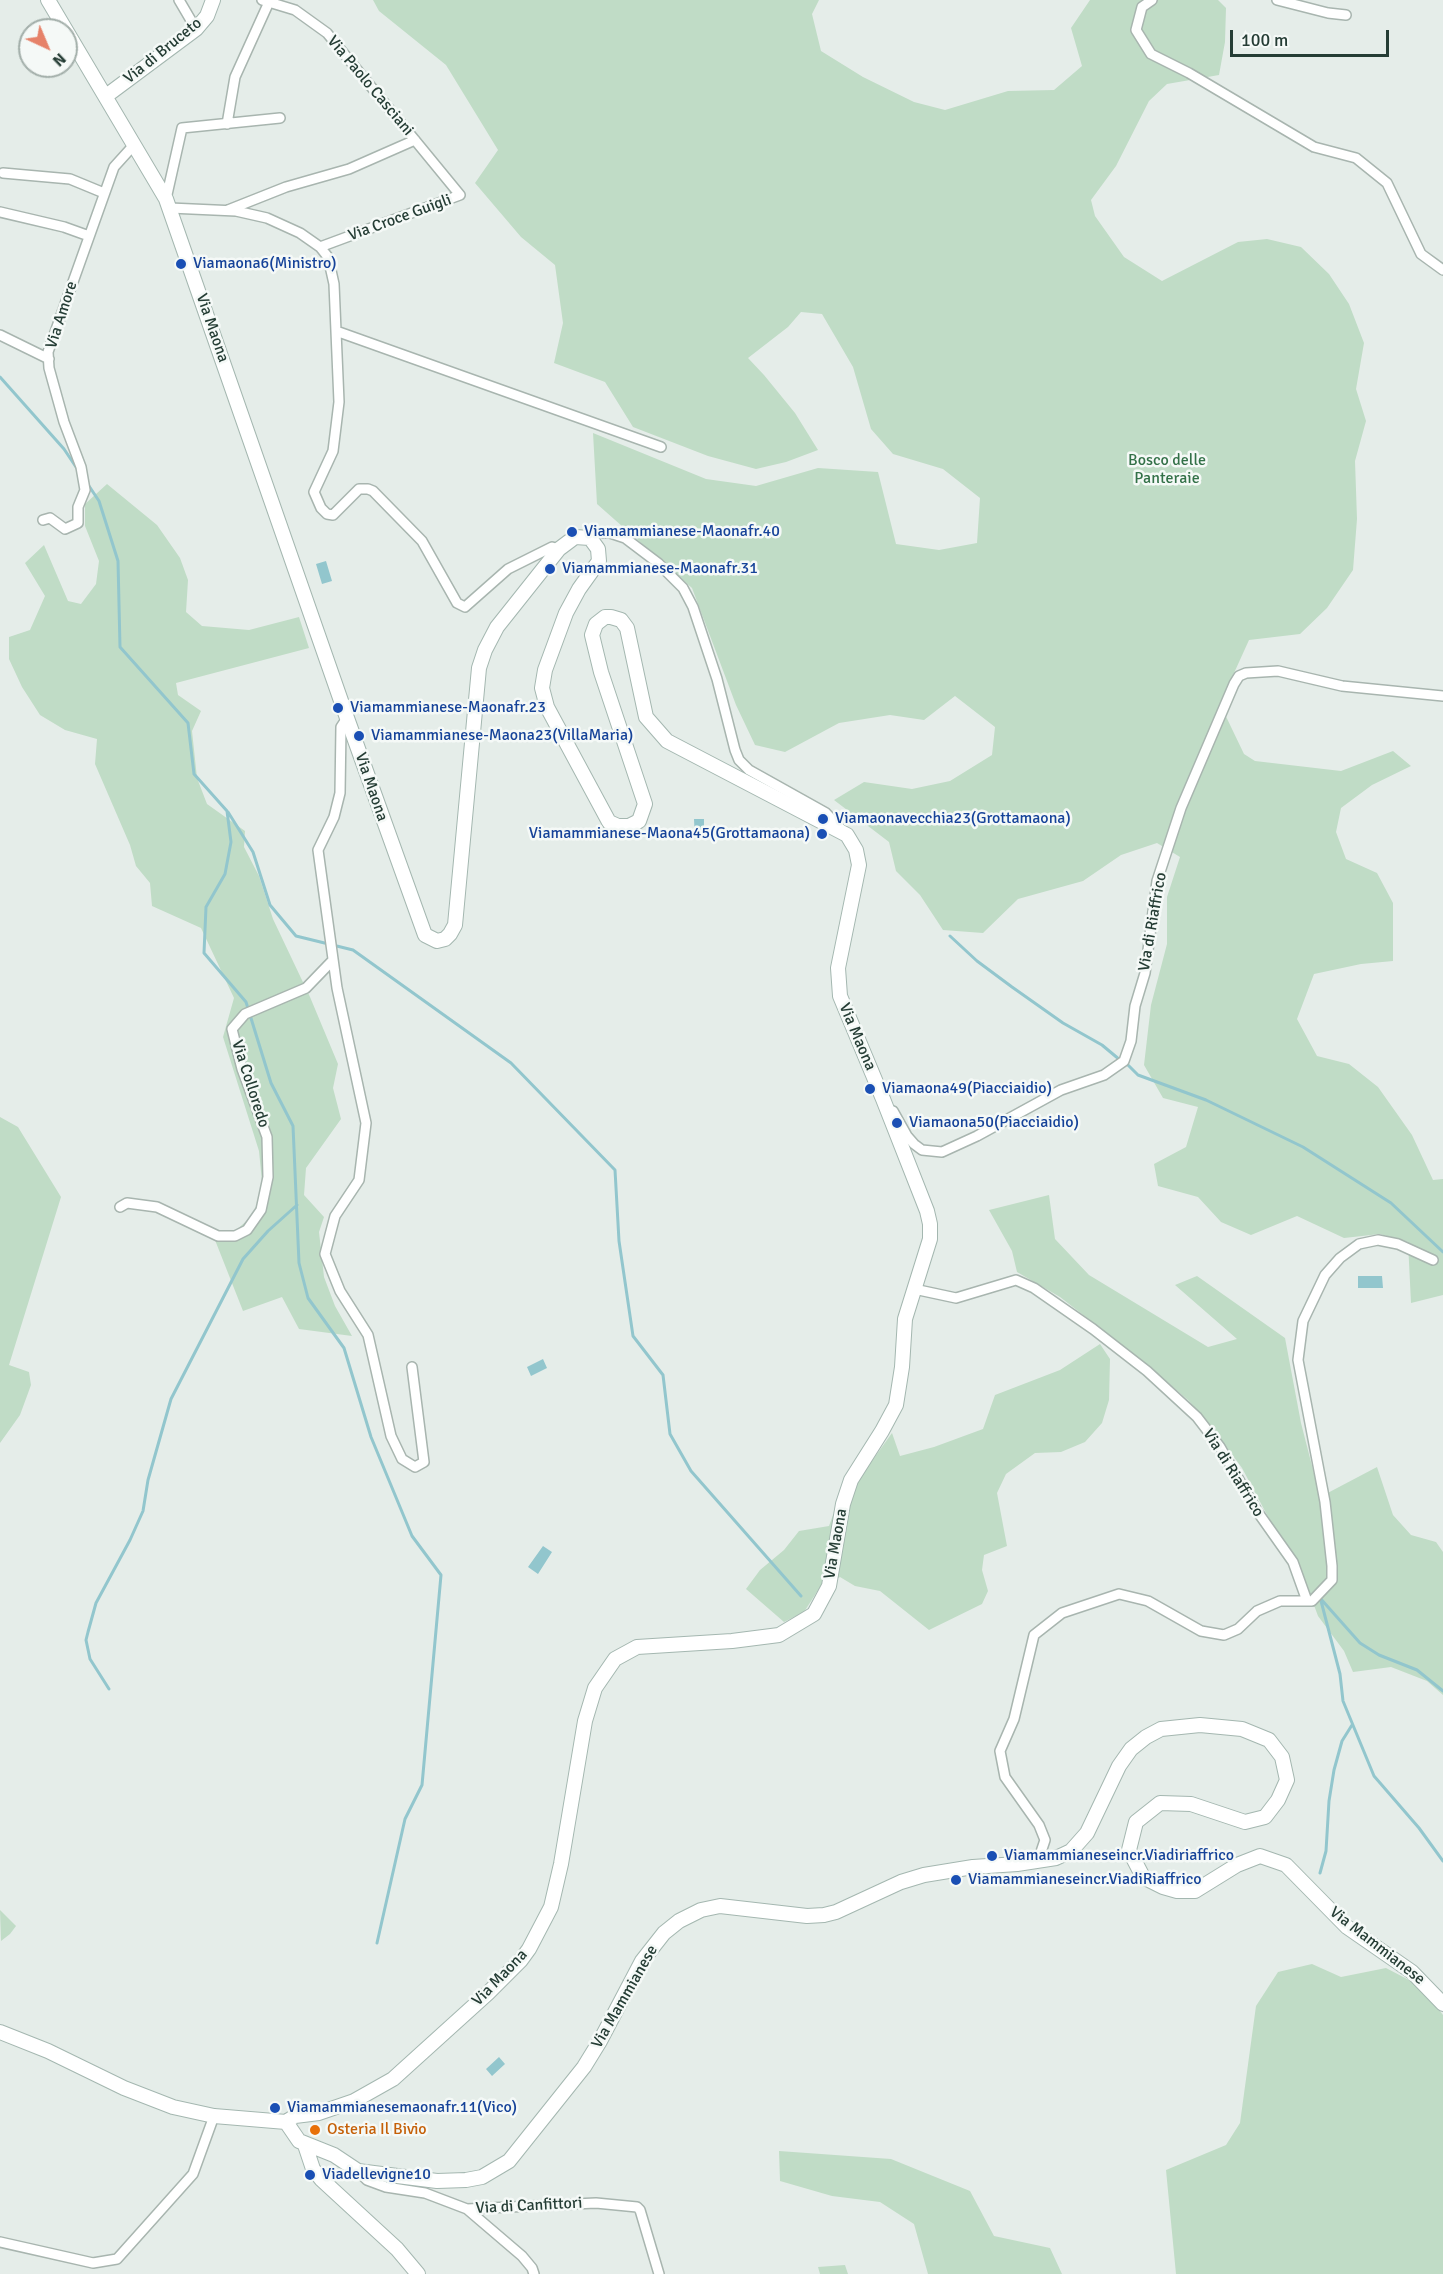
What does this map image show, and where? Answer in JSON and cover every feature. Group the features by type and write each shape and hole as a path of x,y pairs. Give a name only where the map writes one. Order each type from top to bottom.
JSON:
{"main road":[{"name":"Via Maona","path":"48,0 168,203 421,928 425,935 433,940 445,939 455,925 479,668 497,627 559,549 575,537 590,538"},
{"name":"Via di Bruceto","path":"106,96 196,29 207,16 213,0"},
{"path":"590,538 598,549 599,561 579,589 566,613 545,670 542,688 547,707 609,822 618,826 629,826 639,821 645,804 601,672 592,635 596,624 605,617 621,620 627,628 646,717 667,741 847,835"},
{"name":"Via Maona","path":"286,2122 295,2116 319,2113 354,2101 393,2079 488,1993 529,1949 551,1907 561,1864 585,1722 595,1688 615,1659 637,1647 732,1641 779,1635 814,1614 829,1586 843,1504 851,1480 896,1405 902,1367 905,1319 930,1239 927,1211 840,996 838,968 860,865 856,850 847,835"},
{"name":"Via Mammianese","path":"305,2145 334,2155 358,2171 437,2181 482,2177 509,2161 584,2067 652,1947 664,1934 688,1916 710,1907 728,1906 807,1916 824,1914 836,1912 901,1882 924,1875 1056,1858 1071,1851 1088,1833 1119,1766 1131,1749 1146,1737 1161,1730 1200,1725 1242,1729 1269,1740 1282,1757 1287,1780 1278,1800 1265,1817 1245,1822 1191,1804 1160,1803 1136,1822 1129,1850 1143,1877 1170,1889 1195,1891 1237,1865 1260,1856 1286,1865 1347,1927 1412,1972 1443,2004"},
{"path":"0,2032 48,2051 124,2088 173,2107 214,2116 286,2122 294,2136 305,2145 314,2169 321,2179 397,2249 418,2274"}],"street":[{"path":"179,0 196,29"},
{"path":"1152,0 1142,8 1136,30 1151,54 1189,73 1314,147 1356,158 1387,183 1421,254 1443,270"},
{"path":"1277,0 1328,13 1346,15"},
{"path":"227,124 235,77 266,1"},
{"name":"Via Paolo Casciani","path":"266,1 295,10 327,33 460,195"},
{"path":"280,118 182,128 168,203 236,211 267,218 300,233 325,252 334,284 339,402 333,451 314,492 318,504 330,515 336,514 356,492 363,488 373,491 422,541 457,603 465,607 508,569 552,547 559,549"},
{"path":"225,211 286,187 349,169 415,140"},
{"name":"Via Amore","path":"43,520 50,518 65,529 78,523 78,507 85,490 81,467 61,411 49,368 48,352 114,167 134,146"},
{"path":"3,173 70,179 104,193"},
{"name":"Via Croce Guigli","path":"320,247 460,195"},
{"path":"0,212 64,227 89,236"},
{"path":"336,331 661,447"},
{"path":"0,335 49,359"},
{"name":"Via Maona","path":"590,538 598,533 610,533 625,538 658,562 683,588 693,607 724,706 735,750 740,760 749,770 825,813 847,835"},
{"name":"Via di Riaffrico","path":"883,1099 892,1108 907,1136 914,1144 922,1150 942,1152 977,1136 1060,1090 1104,1075 1124,1060 1131,1041 1135,1006 1145,973 1157,881 1181,808 1239,676 1260,671 1278,671 1342,686 1443,696"},
{"path":"347,718 341,727 340,793 334,817 318,850 337,988 366,1123 359,1180 335,1216 326,1254 340,1291 368,1335 391,1436 402,1459 415,1467 424,1462 412,1367"},
{"name":"Via Colloredo","path":"120,1207 127,1203 158,1207 218,1236 235,1236 247,1230 261,1210 266,1188 267,1137 242,1069 232,1029 245,1014 306,988 333,960"},
{"path":"1038,1861 1045,1840 1039,1825 1005,1777 1000,1751 1014,1719 1034,1635 1062,1612 1119,1594 1148,1601 1201,1631 1224,1635 1238,1629 1257,1611 1280,1601 1312,1601 1332,1580 1332,1573 1325,1502 1298,1360 1302,1321 1325,1275 1340,1258 1359,1244 1378,1240 1398,1244 1433,1260"},
{"name":"Via di Riaffrico","path":"914,1289 956,1298 1016,1280 1034,1288 1064,1308 1138,1364 1197,1417 1220,1448 1257,1511 1293,1562 1307,1601"},
{"path":"0,2242 93,2264 117,2259 193,2174 214,2116"},
{"name":"Via di Canfittori","path":"358,2171 367,2180 386,2187 425,2193 467,2210 596,2203 637,2207 640,2210 659,2274"},
{"path":"467,2210 522,2256 534,2274"}],"green space":[{"name":"Bosco delle Panteraie","path":"373,0 819,0 812,14 821,51 863,77 914,102 945,110 1008,91 1054,90 1082,66 1071,28 1090,0 1218,0 1226,8 1225,42 1219,75 1167,84 1149,101 1116,166 1091,200 1095,216 1124,257 1162,281 1238,242 1267,239 1301,247 1329,274 1349,304 1364,343 1356,389 1366,421 1355,461 1357,519 1353,570 1327,608 1300,634 1249,640 1220,704 1244,754 1255,761 1341,771 1393,751 1411,766 1372,785 1341,808 1336,832 1346,859 1377,873 1393,903 1393,961 1361,964 1314,974 1297,1019 1317,1056 1349,1064 1378,1087 1412,1135 1433,1180 1443,1179 1443,1295 1411,1303 1408,1242 1380,1234 1344,1238 1297,1216 1251,1235 1221,1222 1198,1197 1158,1186 1154,1164 1186,1147 1198,1107 1163,1098 1144,1065 1151,1005 1167,944 1167,897 1180,857 1157,843 1121,855 1083,881 1018,899 983,933 943,930 920,895 896,871 889,842 834,800 864,782 912,789 950,781 992,755 995,727 955,696 924,720 890,715 839,723 785,752 755,745 736,705 692,588 597,504 593,433 706,479 756,486 818,468 878,472 896,544 939,550 977,543 980,498 943,469 893,454 871,429 853,367 822,314 801,312 788,327 748,358 795,413 818,450 786,462 756,469 708,456 633,427 605,382 554,363 563,323 555,265 521,237 475,183 498,150 446,65 379,11"},
{"path":"107,484 157,525 180,558 188,580 186,612 202,626 249,630 299,617 309,648 176,683 178,695 201,711 192,731 197,778 207,804 245,831 244,847 259,876 273,919 310,997 338,1064 333,1088 341,1119 306,1168 304,1195 324,1217 319,1232 324,1277 335,1306 352,1336 299,1329 282,1297 243,1311 215,1240 234,1232 251,1217 263,1192 259,1151 223,1037 234,998 201,928 152,906 150,883 136,866 130,845 95,764 97,739 65,730 40,715 22,687 9,659 9,637 30,630 45,596 25,563 44,545 68,601 81,604 96,584 99,561 85,526 85,504"},
{"path":"0,1117 18,1127 61,1197 9,1365 29,1372 31,1385 20,1415 0,1443"},
{"path":"1049,1195 1055,1239 1089,1275 1208,1347 1237,1339 1175,1285 1197,1276 1285,1338 1301,1423 1320,1497 1377,1467 1393,1515 1411,1535 1436,1542 1443,1552 1443,1695 1427,1681 1391,1667 1353,1672 1344,1651 1318,1616 1302,1573 1242,1468 1211,1426 1188,1400 1145,1363 1060,1297 1017,1272 1012,1251 989,1210"},
{"path":"1100,1344 1110,1359 1109,1400 1102,1423 1085,1442 1061,1452 1035,1453 1006,1474 997,1493 1007,1546 984,1555 982,1570 988,1591 982,1604 929,1630 880,1591 855,1586 840,1577 820,1587 804,1612 784,1622 746,1589 760,1570 784,1550 799,1531 829,1526 833,1515 892,1433 900,1456 934,1447 983,1429 995,1395 1060,1370"},
{"path":"0,1910 16,1926 1,1941"},
{"path":"1312,1964 1341,1977 1386,1968 1409,1980 1429,1997 1443,2015 1443,2274 1176,2274 1166,2170 1226,2145 1240,2123 1256,2006 1278,1972"},
{"path":"779,2151 891,2159 970,2191 994,2236 1050,2248 1062,2274 928,2274 914,2224 880,2202 832,2196 780,2181"},
{"path":"845,2265 848,2274 820,2274 818,2267"}],"water":[{"path":"326,561 332,581 322,584 316,564"},
{"path":"694,819 704,819 704,838 695,839"},
{"path":"1358,1276 1382,1276 1383,1288 1358,1288"},
{"path":"543,1359 547,1368 531,1376 527,1367"},
{"path":"543,1546 552,1552 538,1574 528,1567"},
{"path":"499,2057 505,2064 492,2076 486,2069"}],"waterway":[{"path":"0,377 64,449 78,470"},
{"path":"87,483 99,501 118,561 120,647 188,723 194,774 227,811 231,842 225,874 206,907 204,953 246,1002 271,1083 293,1126 299,1263 308,1298 344,1348 371,1437 412,1536 441,1575 422,1785 405,1819 377,1943"},
{"path":"228,812 253,852 270,905 296,936 353,950 511,1063 615,1170 619,1241 633,1336 663,1375 670,1434 691,1471 801,1596"},
{"path":"950,936 977,961 1012,987 1063,1023 1102,1045 1120,1060"},
{"path":"1126,1063 1138,1075 1206,1100 1303,1147 1391,1203 1443,1252"},
{"path":"109,1689 90,1659 86,1640 96,1603 143,1511 148,1480 171,1399 243,1259 268,1231 297,1205"},
{"path":"1320,1597 1340,1674 1343,1701 1374,1776 1419,1828 1443,1861"},
{"path":"1320,1598 1360,1643 1379,1655 1417,1670 1443,1691"},
{"path":"1320,1873 1326,1851 1329,1801 1334,1770 1342,1741 1352,1725"}],"place":[{"name":"Viamaona6(Ministro)","path":"181,264"},
{"name":"Viamammianese-Maonafr.40","path":"572,532"},
{"name":"Viamammianese-Maonafr.31","path":"550,569"},
{"name":"Viamammianese-Maonafr.23","path":"338,708"},
{"name":"Viamammianese-Maona23(VillaMaria)","path":"359,736"},
{"name":"Viamaonavecchia23(Grottamaona)","path":"823,819"},
{"name":"Viamammianese-Maona45(Grottamaona)","path":"822,834"},
{"name":"Viamaona49(Piacciaidio)","path":"870,1089"},
{"name":"Viamaona50(Piacciaidio)","path":"897,1123"},
{"name":"Viamammianeseincr.Viadiriaffrico","path":"992,1856"},
{"name":"Viamammianeseincr.ViadiRiaffrico","path":"956,1880"},
{"name":"Viamammianesemaonafr.11(Vico)","path":"275,2108"},
{"name":"Osteria Il Bivio","path":"315,2130"},
{"name":"Viadellevigne10","path":"310,2175"}]}
